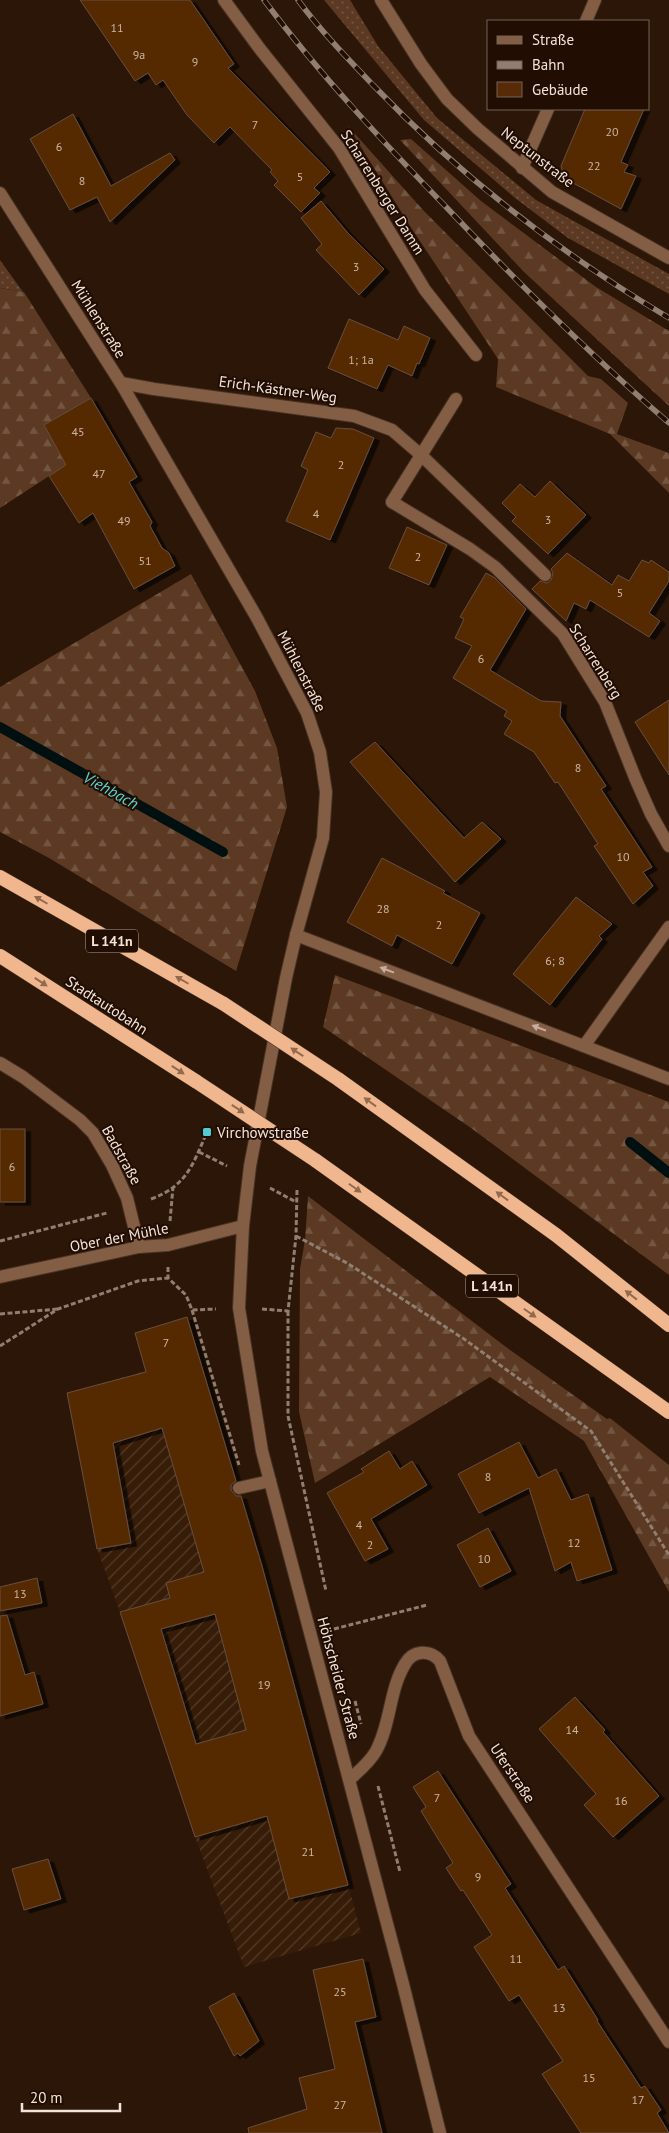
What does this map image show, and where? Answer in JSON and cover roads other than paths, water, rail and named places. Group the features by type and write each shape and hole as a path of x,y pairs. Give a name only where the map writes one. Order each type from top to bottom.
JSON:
{"highway":[{"name":"L 141n","path":"0,877 224,1004 338,1079 556,1235 669,1325"},
{"name":"Stadtautobahn","path":"0,956 315,1160 669,1412"}],"street":[{"name":"Scharrenberger Damm","path":"224,0 260,49 339,148 425,290 476,355"},
{"name":"Neptunstraße","path":"381,0 421,64 447,99 478,129 552,192 669,258"},
{"path":"586,20 595,0"},
{"path":"522,168 548,110"},
{"name":"Mühlenstraße","path":"0,193 120,383 278,656 307,713 320,752 325,783 326,818 316,866 296,935 248,1177 244,1226"},
{"name":"Erich-Kästner-Weg","path":"120,383 354,416 392,430 422,455 545,575"},
{"path":"422,455 456,400"},
{"name":"Scharrenberg","path":"422,455 392,502 470,549 495,567 563,634 605,702 647,806 669,846"},
{"path":"584,1046 669,927"},
{"path":"296,935 669,1079"},
{"name":"Badstraße","path":"0,1063 23,1077 73,1114 93,1133 112,1165 130,1207 139,1248"},
{"name":"Ober der Mühle","path":"0,1277 139,1248 168,1245 244,1226"},
{"name":"Höhscheider Straße","path":"244,1226 239,1308 262,1450 350,1779 440,2133"},
{"path":"239,1488 270,1481"},
{"name":"Uferstraße","path":"350,1779 376,1752 405,1663 414,1654 428,1652 435,1655 440,1661 469,1736 669,2042"}],"waterway":[{"name":"Viehbach","path":"0,727 223,852"},
{"name":"Viehbach","path":"630,1142 669,1173"}],"railway":[{"path":"264,0 330,82 425,185 556,319 669,423"},
{"path":"298,0 325,33 373,85 441,151 477,182 513,212 589,267 669,318"}],"place":[{"name":"Virchowstraße","path":"207,1132"}]}
